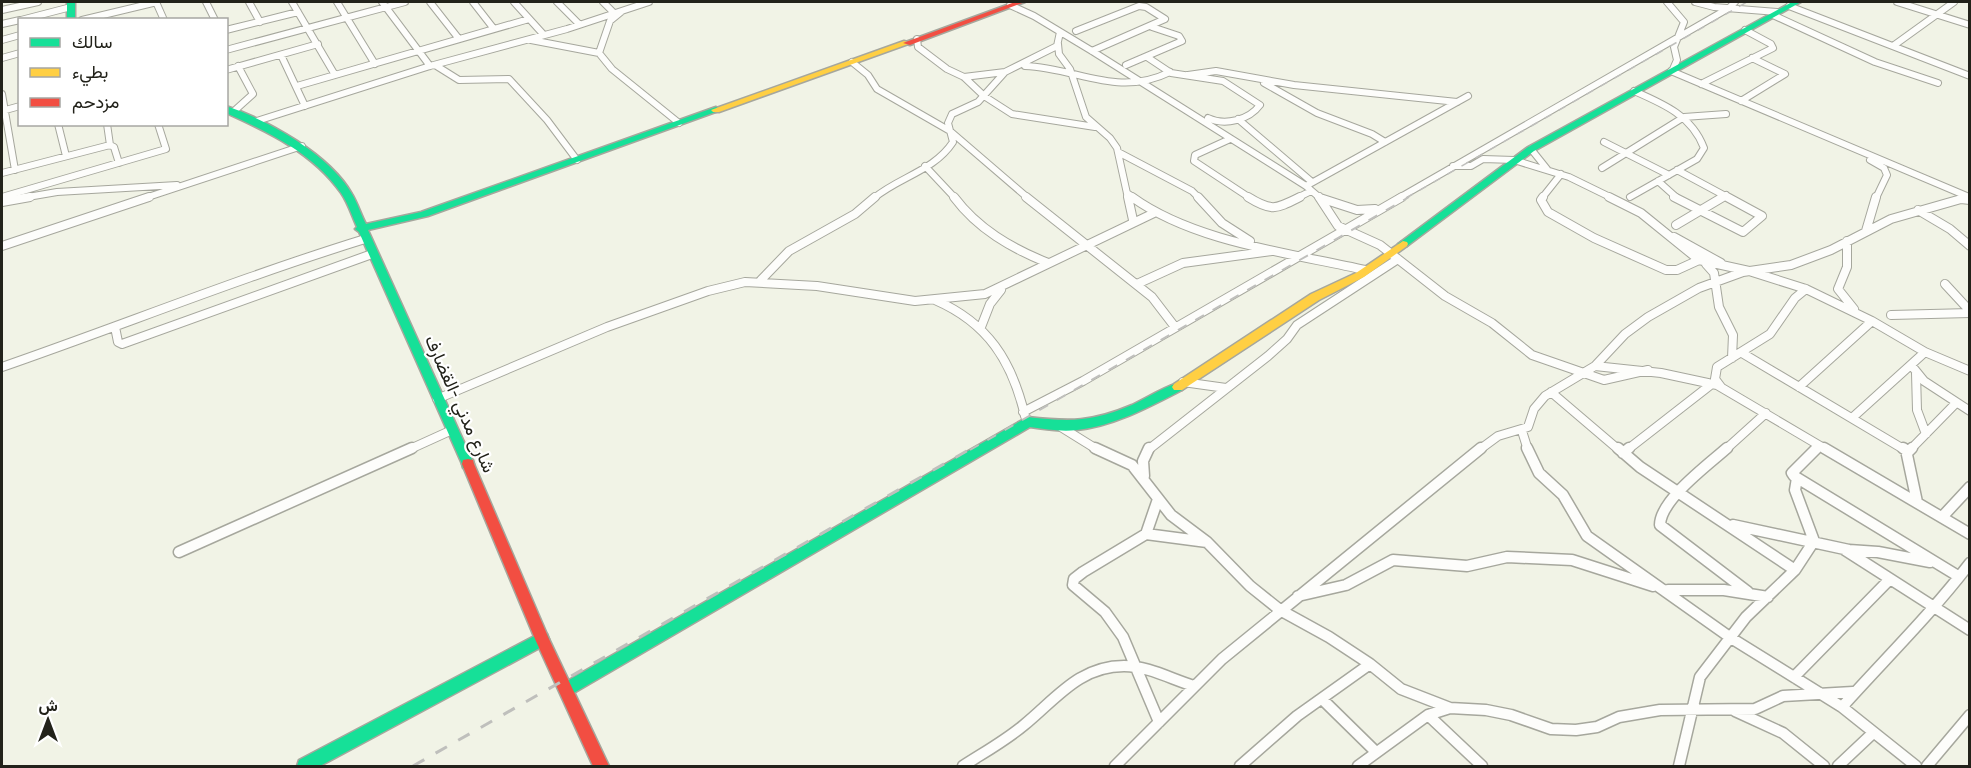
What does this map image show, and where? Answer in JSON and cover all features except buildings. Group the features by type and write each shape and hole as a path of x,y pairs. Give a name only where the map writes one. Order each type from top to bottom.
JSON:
{"main road":[{"path":"363,234 1015,3"},
{"path":"567,689 1026,417 1042,427 1062,427 1122,415 1183,382 1321,293 1394,256 1531,149 1784,9"},
{"name":"شارع مدني -القضارف","path":"230,110 313,153 334,174 346,194 452,430 542,639 601,766"},
{"path":"306,766 542,639"}],"street":[{"path":"2,10 25,2 38,2"},
{"path":"90,18 156,2 163,18"},
{"path":"206,2 214,18"},
{"path":"249,2 260,22"},
{"path":"292,2 335,75"},
{"path":"337,2 375,64"},
{"path":"228,49 346,17 384,4 405,2"},
{"path":"430,2 459,39"},
{"path":"473,2 494,29"},
{"path":"514,2 543,34"},
{"path":"557,2 579,24"},
{"path":"603,2 612,12"},
{"path":"254,122 649,2"},
{"path":"1667,2 1684,22 1677,38 1674,51 1677,60 1672,70 1970,198"},
{"path":"1695,2 1729,8 1784,9 1893,46 1970,76"},
{"path":"934,300 958,310 981,327 1017,382 1026,417 1175,327 1729,8 1735,2"},
{"path":"1897,2 1907,3 1970,25"},
{"path":"1893,46 1954,2"},
{"path":"1015,3 1214,122 1225,124 1259,108 1260,105 1223,81 1170,72 1147,57"},
{"path":"384,4 433,66 459,80 509,79 547,120 577,160"},
{"path":"1076,31 1142,6 1165,19 1152,27 1092,51"},
{"path":"599,53 610,21 626,8"},
{"path":"29,18 71,9"},
{"path":"1784,9 1875,62 1938,84"},
{"path":"117,11 118,18"},
{"path":"228,30 298,12"},
{"path":"297,86 529,19"},
{"path":"2,24 18,20"},
{"path":"1126,66 1180,43 1182,39 1172,33 1152,27"},
{"path":"1701,84 1774,46 1745,30"},
{"path":"1060,32 1059,54 1071,73 1086,117 1110,138 1118,152 1133,220"},
{"path":"2,40 18,36"},
{"path":"917,39 921,49 947,69 964,77 984,96 1012,114 1095,127"},
{"path":"524,40 550,42 599,53 612,69 679,123"},
{"path":"228,69 318,44"},
{"path":"964,77 1005,72 1058,44"},
{"path":"2,58 18,54"},
{"path":"281,54 305,106"},
{"path":"1741,101 1785,74 1752,58"},
{"path":"852,62 864,72 877,89 950,131 993,171 1137,284 1161,307 1166,319 1175,327"},
{"path":"230,110 254,94 238,66"},
{"path":"1017,67 1039,66 1095,80 1146,82 1170,72"},
{"path":"1188,75 1216,71 1294,85 1457,102"},
{"path":"761,280 789,250 855,214 886,188 909,179 950,149 953,142 948,123 952,114 974,105 1005,72"},
{"path":"1247,76 1317,113 1371,134 1384,142"},
{"path":"1146,82 1230,139 1310,186"},
{"path":"1630,197 1697,159 1704,152 1700,138 1684,117 1634,91"},
{"path":"2,94 15,170"},
{"path":"1230,139 1195,155 1194,161 1264,208 1278,208 1384,142 1468,96"},
{"path":"3,110 18,106"},
{"path":"1602,168 1684,117 1726,114"},
{"path":"1238,119 1310,186 1337,225 1370,240 1445,296 1500,328 1527,351 1583,374 1608,381 1648,370"},
{"path":"58,126 66,156"},
{"path":"107,126 111,145 114,147 119,163"},
{"path":"2,197 167,148 159,126"},
{"path":"1604,142 1669,175"},
{"path":"2,173 111,145"},
{"path":"2,243 15,241 199,182 302,146"},
{"path":"1847,146 1887,172 1866,231"},
{"path":"1531,149 1548,169"},
{"path":"1118,152 1192,190 1222,223 1256,245"},
{"path":"1452,166 1468,167 1483,159 1514,160 1561,174 1641,213 1712,270 1716,280 1719,307 1734,340 1732,358"},
{"path":"925,166 950,191 966,213 991,234 1024,254 1048,263"},
{"path":"1658,181 1672,196 1743,232 1762,216 1677,170"},
{"path":"1561,174 1541,200 1542,207 1594,238 1666,270 1677,270 1702,261 1749,271 1806,289 1868,319 1925,352 1970,371"},
{"path":"2,202 49,193 199,182"},
{"path":"1127,193 1154,213 1212,236 1365,270"},
{"path":"1676,225 1726,195"},
{"path":"1320,198 1357,210 1378,209"},
{"path":"1115,766 1194,686 1280,610 1486,444 1503,435 1522,431 1528,427 1536,406 1551,392 1595,366 1625,334 1648,317 1716,280 1749,271 1791,265 1918,210 1970,198"},
{"path":"1918,210 1950,229 1969,245"},
{"path":"437,399 648,311 733,284 761,280 768,283 817,286 895,300 934,300 985,294 1004,288 1133,220 1154,213"},
{"path":"2,367 363,234"},
{"path":"1668,234 1730,268"},
{"path":"1847,241 1845,254 1847,267 1838,289 1868,319"},
{"path":"1137,284 1183,263 1282,250"},
{"path":"115,327 118,342 122,344 372,254"},
{"path":"1144,477 1142,459 1147,448 1282,344 1297,325 1394,256"},
{"path":"1945,284 1970,312"},
{"path":"981,327 990,304 1004,288"},
{"path":"1717,385 1715,370 1775,330 1795,298 1806,289"},
{"path":"1891,315 1970,312"},
{"path":"1799,387 1868,319"},
{"path":"1852,418 1913,368 1925,352"},
{"path":"1742,353 1908,452 1917,502"},
{"path":"1595,366 1648,370 1717,385 1943,516 1970,534"},
{"path":"1913,368 1924,381 1970,411"},
{"path":"1913,368 1917,392 1914,408 1926,434"},
{"path":"1183,382 1226,388"},
{"path":"1623,453 1717,385"},
{"path":"1551,392 1623,453 1795,570"},
{"path":"1908,452 1956,403"},
{"path":"1749,593 1660,525 1663,512 1679,490 1766,413"},
{"path":"1062,427 1108,456 1132,465 1144,477 1171,515 1207,542 1250,586 1280,610 1370,664 1401,689 1450,708 1486,710 1551,729 1576,730 1597,727 1619,717 1637,713 1765,706 1783,696 1853,692"},
{"path":"179,552 452,430"},
{"path":"1522,431 1531,459 1539,473 1563,495 1582,531 1731,638 1842,707 1916,766"},
{"path":"1819,446 1792,473 1797,478 1958,576"},
{"path":"1797,478 1795,490 1814,541"},
{"path":"1943,516 1970,487"},
{"path":"1146,534 1158,499"},
{"path":"1730,524 1842,548 1887,553 1939,564"},
{"path":"1159,722 1138,669 1117,627 1104,611 1073,585 1083,572 1146,534 1207,542"},
{"path":"1679,766 1700,678 1746,617 1795,570 1814,541"},
{"path":"1842,548 1970,630"},
{"path":"1297,596 1346,585 1393,560 1467,566 1507,557 1528,556 1572,560 1662,589 1683,592 1710,589 1768,597"},
{"path":"1842,707 1853,692 1935,608 1970,563"},
{"path":"1794,677 1890,579"},
{"path":"1240,766 1297,716 1323,700 1370,664"},
{"path":"968,766 1020,728 1066,684 1083,674 1104,667 1138,669 1194,686"},
{"path":"1323,700 1376,752"},
{"path":"1358,766 1428,715 1450,708"},
{"path":"1729,709 1783,733 1824,766"},
{"path":"1428,715 1482,766"},
{"path":"1927,766 1970,715"},
{"path":"1838,766 1873,733"}],"railway":[{"path":"1406,198 1747,2"},
{"path":"970,450 1409,197"},
{"path":"413,766 972,448"}],"traffic: fast":[{"path":"71,2 71,18"},
{"path":"1403,244 1531,149 1797,2"},
{"path":"228,110 292,143 322,165 347,194 468,464"},
{"path":"360,229 424,214 716,110"},
{"path":"567,689 1028,422 1052,426 1091,423 1121,414 1178,387"},
{"path":"305,766 542,639"}],"traffic: slow":[{"path":"716,110 907,43"},
{"path":"1178,387 1315,297 1360,275 1403,244"}],"traffic: jam":[{"path":"907,43 1021,2"},
{"path":"468,464 542,639 601,766"}]}
